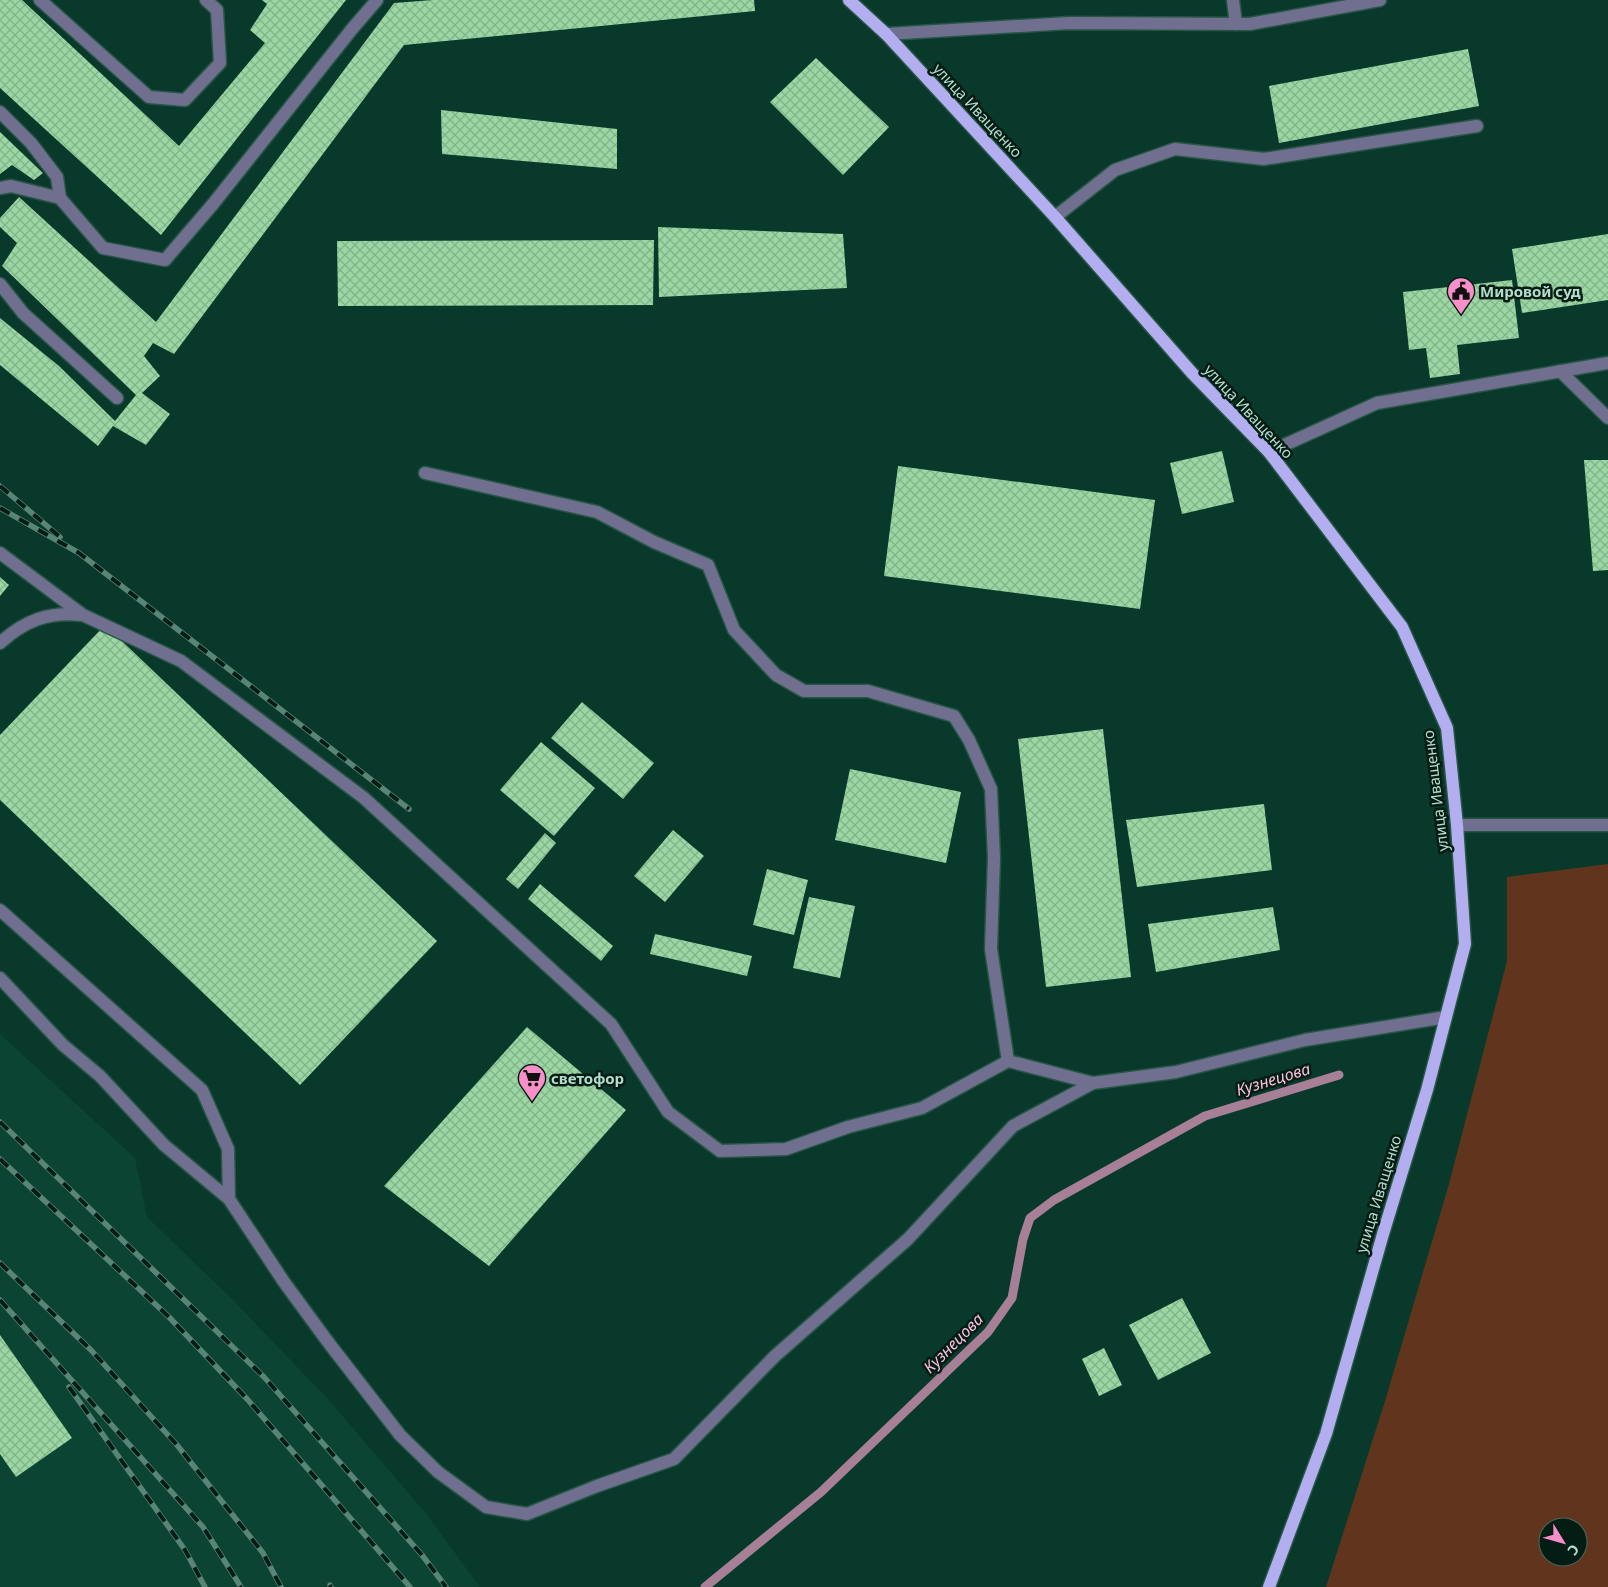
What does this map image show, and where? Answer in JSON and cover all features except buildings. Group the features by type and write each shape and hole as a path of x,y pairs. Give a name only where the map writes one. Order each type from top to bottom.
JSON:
{"main road":[{"name":"улица Иващенко","path":"849,0 886,34 1056,217 1192,373 1269,452 1402,628 1447,728 1457,825 1465,944 1427,1090 1382,1234 1326,1434 1269,1587"}],"lane":[{"path":"40,0 148,97 185,100 220,62 217,10 206,0"},
{"path":"0,112 31,143 57,177 60,198 103,248 165,260 213,204 377,0"},
{"path":"1233,0 1236,24"},
{"path":"886,34 1068,24 1250,24 1380,0"},
{"path":"1056,217 1115,170 1175,149 1264,159 1477,126"},
{"path":"0,188 11,186 60,198"},
{"path":"0,284 23,313 117,398"},
{"path":"1269,452 1377,403 1608,363"},
{"path":"1560,372 1608,418"},
{"path":"425,472 597,512 654,542 708,565 734,630 776,675 804,691 868,691 954,716 969,740 991,789 994,858 991,949 1008,1061"},
{"path":"0,554 83,615 181,660 364,798 611,1024 668,1112 720,1150 786,1149 848,1127 922,1108 1008,1061 1093,1083"},
{"path":"0,643 29,621 64,613 83,615"},
{"path":"1457,825 1608,826"},
{"path":"0,910 202,1090 228,1149 229,1198"},
{"path":"0,978 63,1045 100,1076 164,1145 229,1198 284,1282 400,1435 438,1472 486,1507 527,1514 597,1486 674,1459 775,1356 908,1239 1013,1126 1093,1083 1176,1072 1305,1040 1446,1017"}],"shaded area":[{"path":"1608,864 1608,1587 1326,1587 1385,1401 1449,1184 1507,961 1507,877"},
{"path":"0,1034 135,1158 147,1217 231,1298 326,1397 424,1511 480,1587 0,1587"}],"waterway":[{"name":"Кузнецова","path":"705,1587 821,1492 988,1332 1012,1298 1023,1239 1030,1218 1054,1200 1205,1116 1339,1075"}],"railway":[{"path":"0,486 60,537"},
{"path":"0,508 79,553 409,809"},
{"path":"0,1122 264,1377 422,1555 446,1587"},
{"path":"0,1159 169,1317 248,1400 410,1587"},
{"path":"0,1263 91,1350 177,1445 263,1553 281,1587"},
{"path":"0,1300 203,1527 241,1587"},
{"path":"69,1387 185,1550 205,1587"}],"place":[{"name":"Мировой суд","path":"1461,315"},
{"name":"светофор","path":"532,1102"}]}
